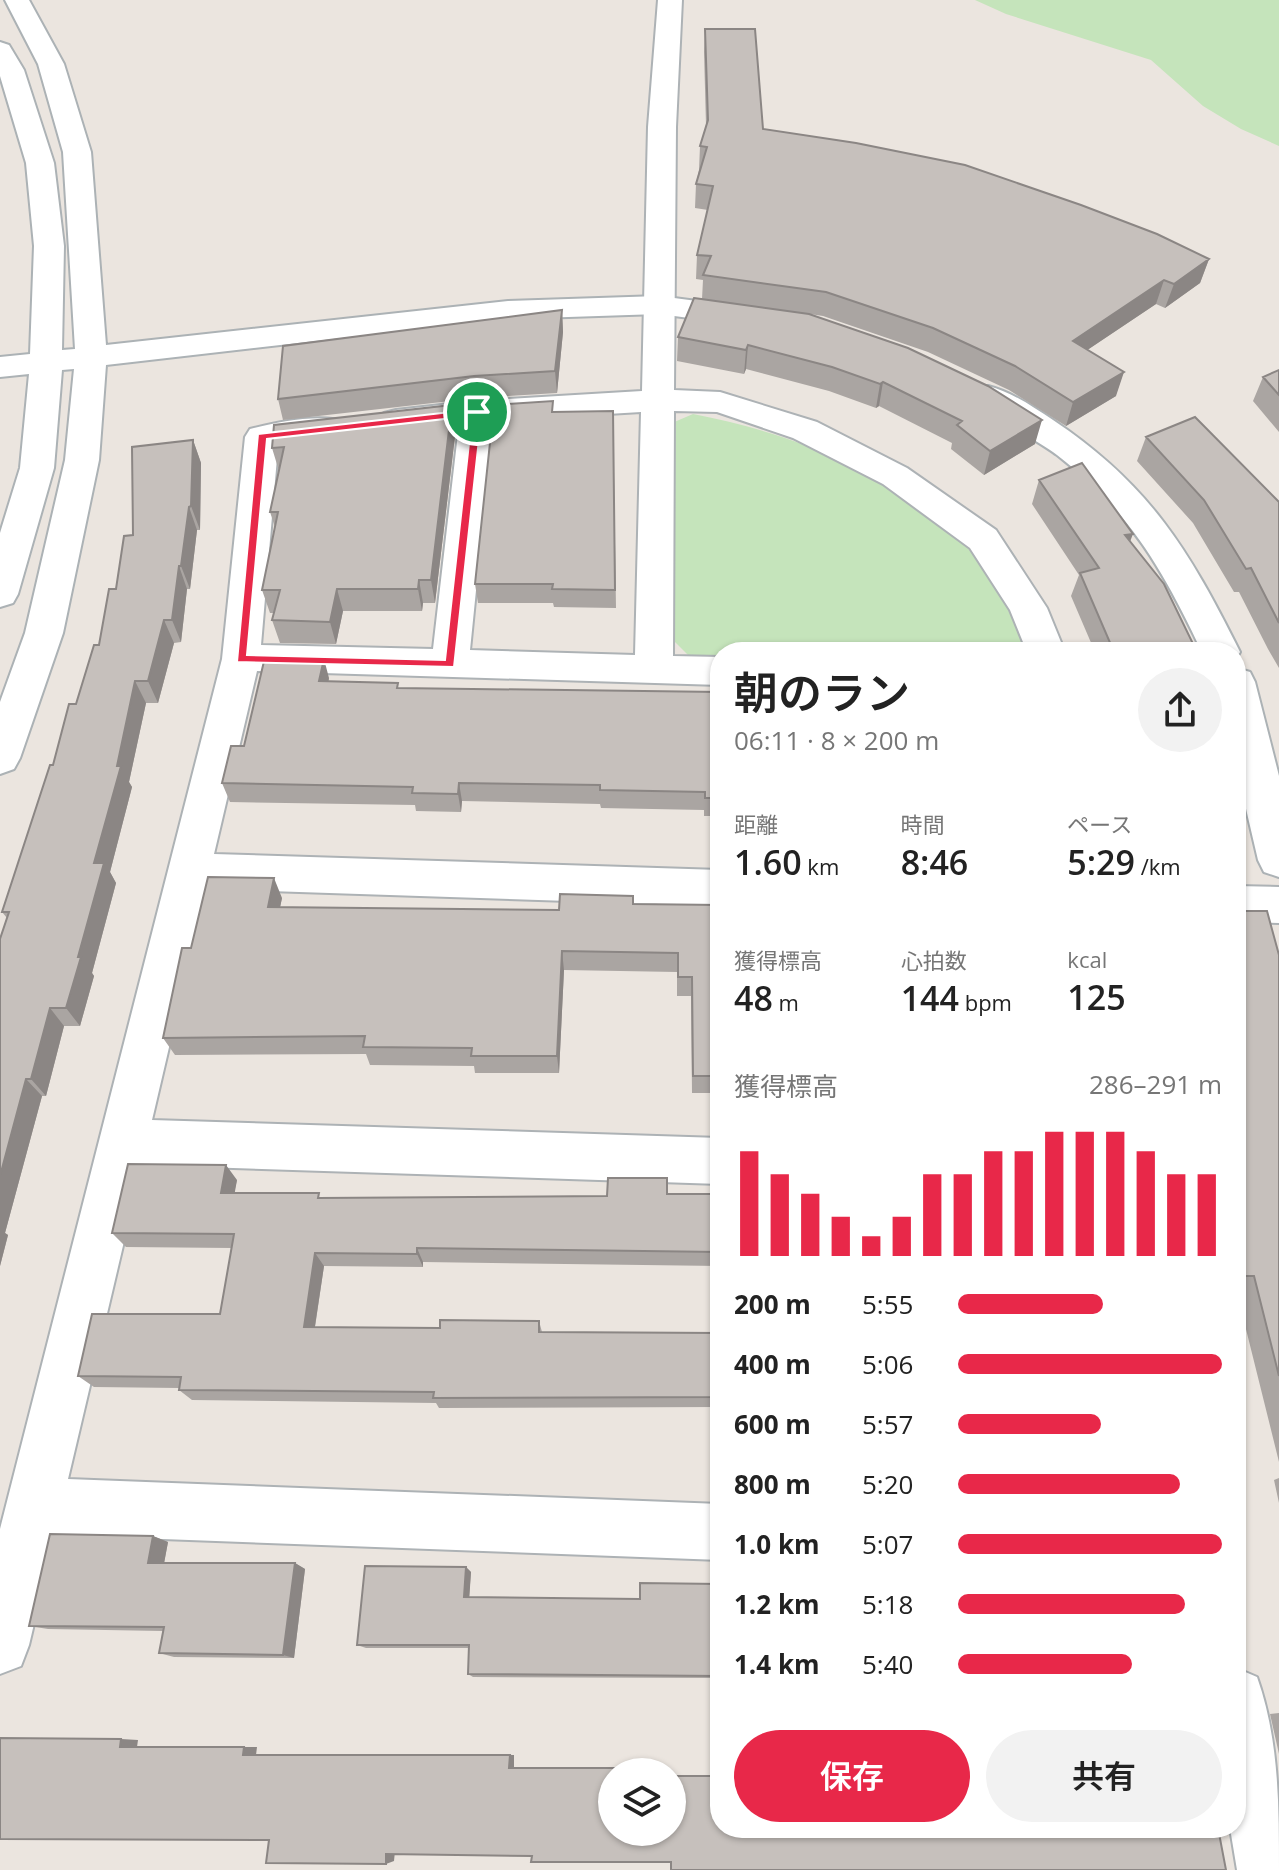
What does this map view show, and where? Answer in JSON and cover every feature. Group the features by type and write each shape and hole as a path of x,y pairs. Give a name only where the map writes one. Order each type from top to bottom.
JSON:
{"street":[{"path":"0,758 44,633 82,460 91,358 77,152 51,64 17,0"},
{"path":"654,669 662,127 670,0"},
{"path":"0,50 11,70 40,163 49,246 46,364 37,468 0,594"},
{"path":"0,367 508,310 659,305 781,322"},
{"path":"956,381 995,400 1072,449 1145,519 1194,598 1216,642"},
{"path":"0,1645 241,659 262,437 477,412 660,400 720,402 805,430 895,476 983,539 1028,608 1042,642"},
{"path":"450,664 477,412"},
{"path":"241,659 710,671"},
{"path":"1246,723 1279,860"},
{"path":"187,871 710,888"},
{"path":"1246,904 1279,905"},
{"path":"124,1142 710,1161"},
{"path":"34,1506 710,1532"},
{"path":"1246,1750 1269,1870"}],"green space":[{"path":"975,0 1279,0 1279,146 1241,129 1203,106 1151,60 1006,14"},
{"path":"693,414 757,429 819,451 877,479 932,516 974,552 1006,597 1027,642 710,642 710,659 691,658 675,642 672,423"}],"building":[{"path":"705,29 755,29 763,129 856,143 965,165 1157,234 1209,259 1174,284 1164,280 1073,341 1124,372 1073,402 1015,366 933,328 826,292 703,275 711,256 697,255 713,186 696,184 707,147 700,146 708,120"},
{"path":"694,298 809,314 908,348 988,386 1042,420 990,451 957,425 962,421 883,382 880,384 832,367 748,345 746,350 678,337"},
{"path":"562,310 555,371 474,376 278,399 283,346"},
{"path":"1279,370 1279,395 1263,377"},
{"path":"553,401 552,412 613,411 615,590 552,589 553,584 475,584 494,405"},
{"path":"452,405 431,580 419,580 418,589 337,589 330,622 272,620 280,590 262,590 278,512 270,512 284,447 272,448 274,425"},
{"path":"1195,417 1279,502 1279,623 1251,568 1246,569 1204,500 1146,437"},
{"path":"193,440 191,506 172,620 164,620 148,681 135,681 117,766 121,766 94,863 104,863 78,957 81,957 66,1008 50,1008 31,1079 26,1079 0,1176 0,939 9,912 2,912 50,765 53,765 69,704 76,704 94,645 99,645 109,589 116,589 124,536 133,535 132,447"},
{"path":"1082,463 1133,534 1125,535 1164,584 1192,642 1110,642 1080,573 1099,568 1039,480"},
{"path":"265,657 324,659 319,681 398,683 397,688 710,692 710,798 705,798 705,792 600,790 600,785 459,783 458,794 412,793 413,787 222,783 231,746 244,746"},
{"path":"208,877 274,878 268,907 559,910 560,894 633,896 633,904 710,905 710,1076 693,1076 692,977 678,977 678,953 562,951 557,1056 471,1056 472,1048 363,1047 365,1036 163,1038 182,948 191,948"},
{"path":"1246,911 1267,911 1279,955 1279,1376 1254,1276 1246,1276"},
{"path":"128,1164 226,1165 221,1193 319,1193 318,1198 607,1196 608,1178 667,1178 667,1194 710,1194 710,1252 417,1248 417,1254 315,1253 304,1327 440,1328 440,1320 539,1321 539,1332 710,1333 710,1397 433,1398 434,1392 179,1390 181,1377 78,1376 92,1314 220,1314 234,1234 112,1233"},
{"path":"50,1534 153,1536 148,1563 295,1563 283,1655 159,1653 164,1627 29,1626"},
{"path":"365,1566 466,1567 464,1597 640,1599 640,1583 710,1584 710,1676 468,1674 469,1645 357,1645"},
{"path":"0,1738 121,1739 120,1747 244,1747 243,1755 510,1755 509,1768 598,1768 598,1846 686,1846 686,1776 710,1776 710,1838 1220,1838 1226,1870 671,1870 671,1862 531,1862 532,1856 386,1854 386,1864 266,1863 269,1840 0,1839"}],"route":[{"path":"477,412 450,664 241,659 262,437 477,412"}]}
